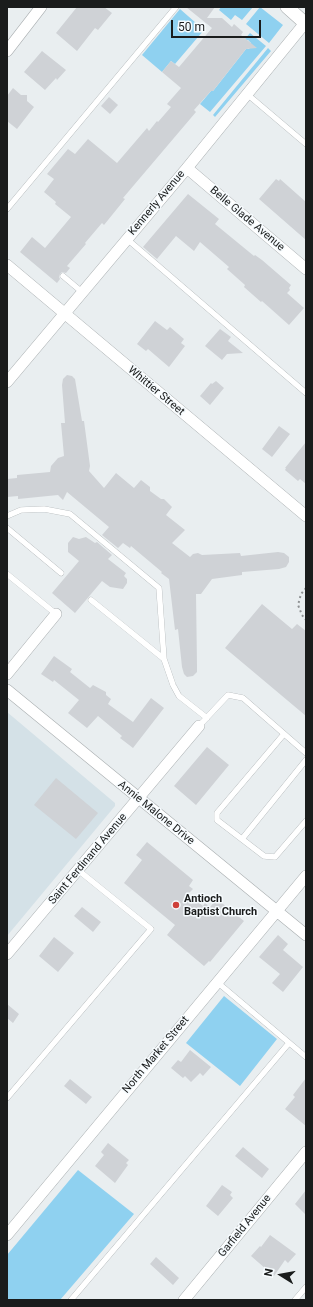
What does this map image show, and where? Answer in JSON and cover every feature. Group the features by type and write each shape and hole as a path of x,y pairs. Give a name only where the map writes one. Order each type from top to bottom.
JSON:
{"street":[{"path":"7,51 42,7"},
{"path":"287,7 306,23"},
{"name":"Kennerly Avenue","path":"7,382 187,168 246,94 306,23"},
{"name":"Belle Glade Avenue","path":"187,168 306,269"},
{"name":"Whittier Street","path":"7,265 306,516"},
{"path":"7,674 56,614"},
{"name":"Annie Malone Drive","path":"7,690 306,935"},
{"name":"Saint Ferdinand Avenue","path":"7,954 199,726"},
{"name":"North Market Street","path":"7,1236 306,876"},
{"name":"Garfield Avenue","path":"184,1300 306,1152"}],"lane":[{"path":"7,209 176,7"},
{"path":"246,94 306,144"},
{"path":"127,239 306,393"},
{"path":"63,276 82,292"},
{"path":"7,516 21,510 44,509 70,514 159,588 164,659 173,685 180,696 207,718"},
{"path":"7,528 61,573"},
{"path":"7,574 56,614"},
{"path":"91,600 164,659"},
{"path":"199,726 228,695 243,698 306,753"},
{"path":"284,734 217,813 217,820 264,856 274,857 306,821"},
{"path":"242,839 306,760"},
{"path":"7,1098 151,929 78,870"},
{"path":"217,982 306,1057"},
{"path":"70,1300 289,1043"},
{"path":"295,1300 306,1287"}],"path":[{"path":"306,588 298,605 302,616 306,620"}],"shaded area":[{"path":"221,7 253,7 242,20 235,15 231,20 219,10"},
{"path":"260,7 283,25 269,43 246,24"},
{"path":"180,9 204,30 175,64 171,61 162,72 142,55"},
{"path":"250,33 266,46 210,112 200,104 211,91 213,91 246,49 249,49 251,43 248,40 244,40"},
{"path":"268,48 271,51 215,117 213,115"},
{"path":"7,712 115,803 115,806 7,936"},
{"path":"224,996 277,1039 240,1086 186,1043"},
{"path":"78,1170 134,1214 60,1300 7,1300 7,1255"}],"building":[{"path":"77,7 104,7 112,13 98,30 95,28 77,51 56,33"},
{"path":"186,7 215,7 207,18 222,18 232,27 234,24 243,32 241,35 257,48 246,49 213,91 211,91 194,110 196,112 123,198 125,199 104,225 102,223 85,243 86,244 67,266 70,268 66,273 62,272 60,274 60,279 57,283 20,252 32,237 45,248 71,217 55,204 56,202 44,192 54,179 47,174 68,149 75,154 88,139 117,163 147,128 149,131 171,107 167,104 181,88 162,72 171,61 179,67 212,28"},
{"path":"42,51 66,70 45,90 24,72"},
{"path":"13,88 21,95 27,95 27,101 34,107 17,129 7,121 7,96"},
{"path":"109,97 118,105 110,114 101,106"},
{"path":"276,179 279,181 280,179 306,202 306,240 259,199"},
{"path":"188,194 219,219 215,224 254,256 255,255 262,260 291,285 289,288 290,290 287,293 304,308 289,325 244,287 245,285 227,269 229,267 200,242 194,251 176,236 157,259 143,247"},
{"path":"155,321 167,330 170,327 184,339 181,343 185,346 169,367 148,349 146,351 137,344"},
{"path":"220,329 231,337 228,341 243,353 227,354 222,360 205,346"},
{"path":"67,375 72,376 75,379 82,421 84,421 90,466 89,471 104,488 116,473 134,488 141,480 150,487 150,491 161,499 164,499 172,507 166,515 185,530 172,543 190,557 193,554 198,553 202,555 240,553 241,556 278,552 284,553 289,557 289,562 286,567 242,572 242,575 212,579 201,594 196,594 197,672 193,676 187,677 184,674 178,629 175,630 169,579 161,573 162,572 131,546 130,548 123,543 118,548 102,535 109,527 67,492 63,500 58,495 18,499 18,496 7,497 7,479 17,478 17,475 50,472 51,466 58,458 64,456 61,423 65,423 62,385 63,379"},
{"path":"216,381 224,388 210,405 200,396 211,383 212,384"},
{"path":"279,426 290,434 272,457 262,449"},
{"path":"306,442 306,484 300,479 298,481 285,470 285,468"},
{"path":"73,537 79,539 86,537 95,543 97,542 112,555 108,559 126,573 124,576 127,579 127,583 123,589 110,587 102,581 75,613 52,593 79,561 68,552 68,543"},
{"path":"262,604 292,629 297,624 306,631 306,716 225,648"},
{"path":"54,656 72,669 70,672 90,688 93,685 106,692 106,695 111,699 108,704 133,722 151,698 164,708 133,748 120,738 122,736 98,716 87,728 68,713 79,700 54,680 53,682 41,674"},
{"path":"207,747 229,765 196,805 174,786"},
{"path":"56,778 98,813 76,839 34,805"},
{"name":"Antioch Baptist Church","path":"147,842 193,880 189,886 193,889 188,894 203,906 205,903 210,907 217,899 244,921 210,962 209,961 204,966 167,935 175,925 124,883 142,860 136,855"},
{"path":"82,907 101,922 93,932 74,916"},
{"path":"278,935 288,944 283,950 303,967 283,992 272,983 280,974 259,957"},
{"path":"54,937 74,953 58,972 39,956"},
{"path":"7,1004 19,1014 13,1023 7,1018"},
{"path":"190,1050 211,1067 203,1076 200,1073 191,1082 185,1076 183,1078 171,1068 178,1060 181,1062"},
{"path":"306,1078 306,1126 285,1109 295,1097 293,1095"},
{"path":"70,1079 92,1097 86,1104 64,1086"},
{"path":"108,1143 129,1160 126,1163 128,1165 115,1183 95,1166 104,1155 101,1152"},
{"path":"243,1147 269,1169 262,1178 235,1156"},
{"path":"222,1185 232,1192 230,1195 233,1198 218,1216 206,1206"},
{"path":"306,1190 306,1215 295,1204"},
{"path":"270,1235 296,1254 288,1263 285,1260 274,1276 251,1256 260,1246 261,1247"},
{"path":"156,1257 179,1278 173,1285 150,1264"}],"place":[{"name":"Antioch Baptist Church","path":"176,905"}]}
